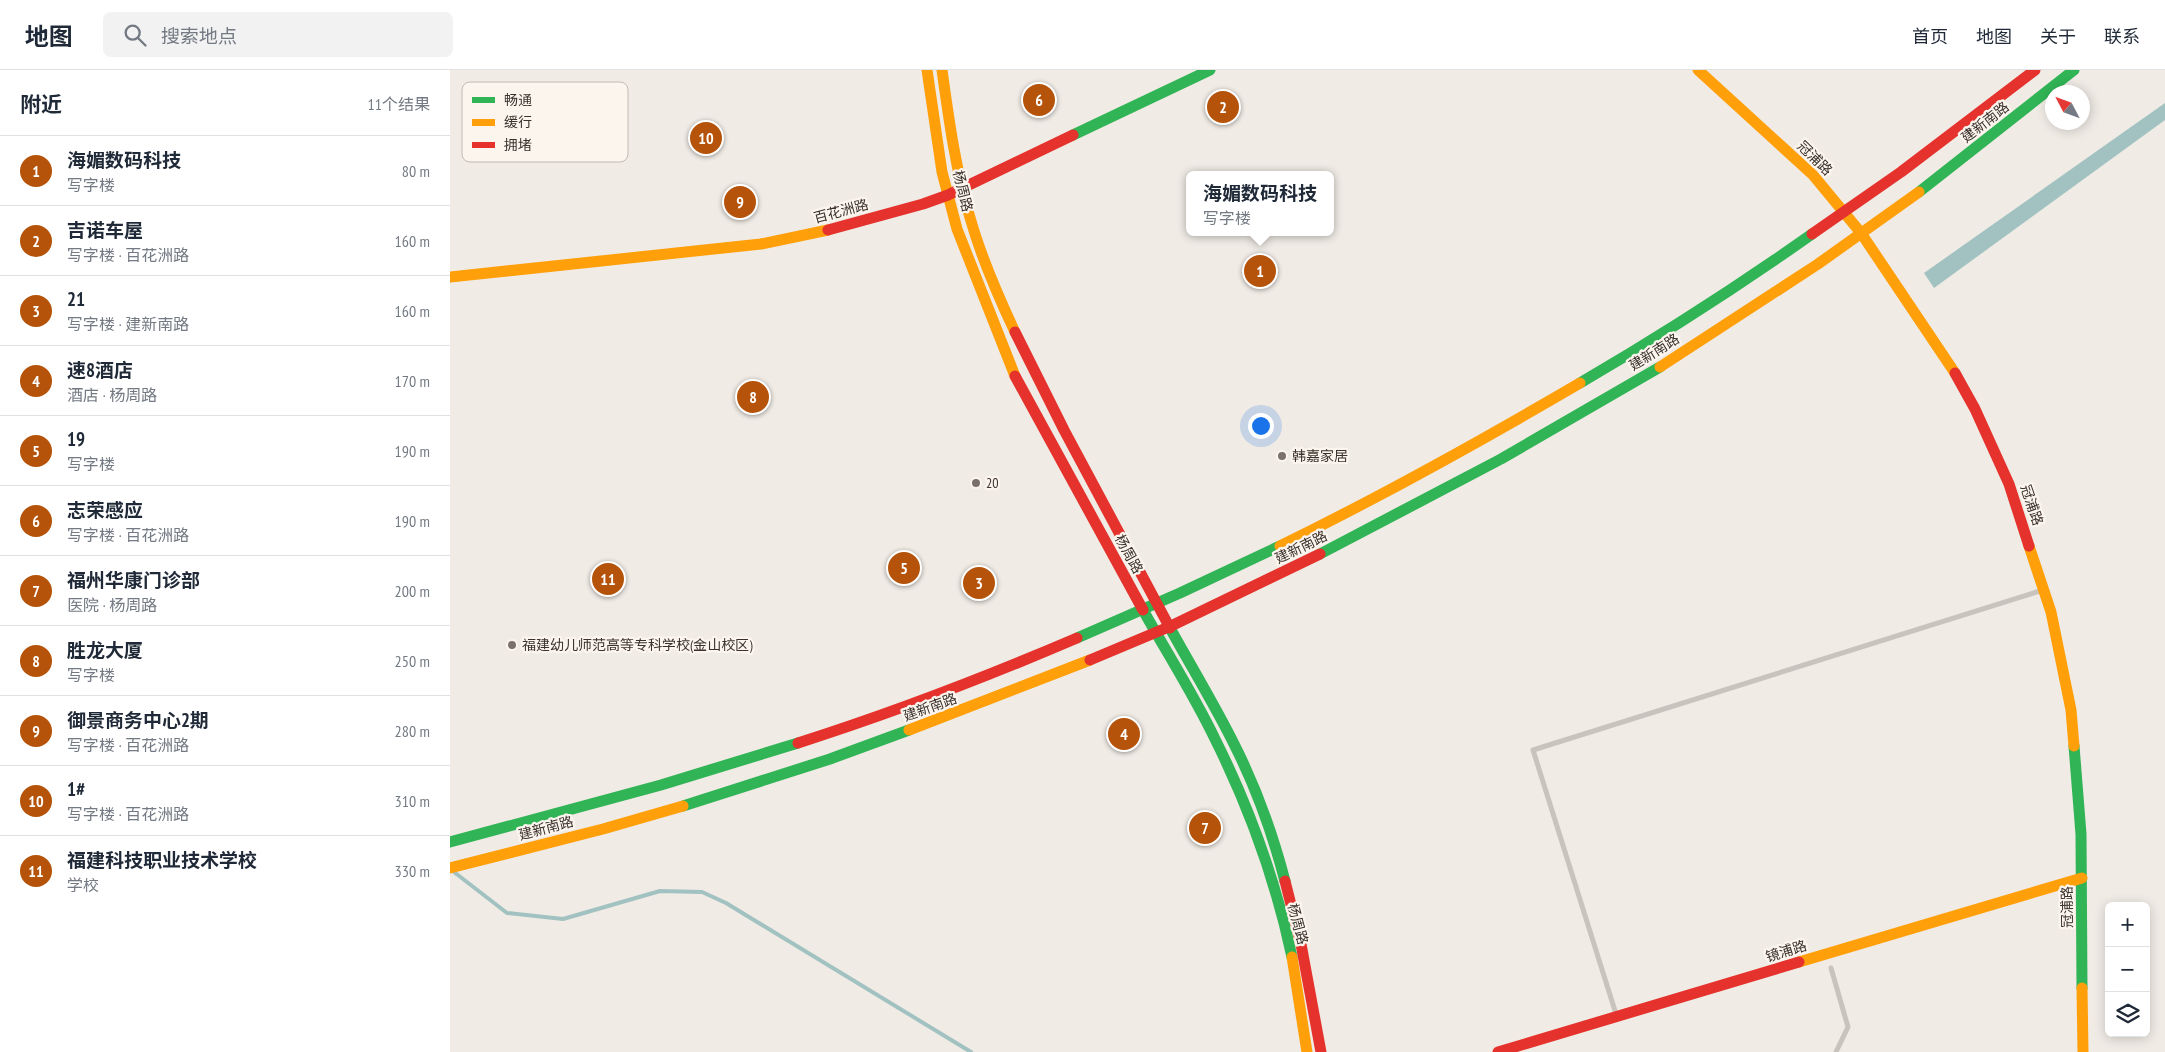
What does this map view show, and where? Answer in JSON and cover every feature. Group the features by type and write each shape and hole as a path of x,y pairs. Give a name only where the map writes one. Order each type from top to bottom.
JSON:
{"main road":[{"name":"杨周路","path":"927,70 938,148 957,229 1025,397 1215,738 1237,788 1262,858 1295,975 1307,1052"},
{"name":"杨周路","path":"942,70 962,188 972,224 1003,309 1057,420 1156,605 1230,735 1266,820 1294,908 1314,1004 1321,1052"},
{"name":"百花洲路","path":"450,277 751,245 799,238 895,212 948,195 1210,70"},
{"name":"冠浦路","path":"1698,70 1813,175 1862,233 1954,371 1972,403 2009,484 2056,632 2071,710 2079,793 2082,878 2083,1052"},
{"name":"建新南路","path":"450,842 651,789 837,730 963,684 1144,611 1339,517 1491,437 1672,328 1845,213 2034,70"},
{"name":"建新南路","path":"450,868 648,816 840,755 968,709 1169,627 1376,527 1537,440 1717,330 1862,233 1970,154 2074,70"},
{"name":"镜浦路","path":"1498,1052 2082,878"}],"lane":[{"path":"1616,1017 1533,750 2044,590"},
{"path":"1831,968 1848,1027 1836,1052"}],"water":[{"path":"2165,103 2165,120 1934,288 1924,273"}],"waterway":[{"path":"454,872 507,913 563,919 660,891 702,892 726,903 971,1052"}],"traffic: fast":[{"path":"1073,135 1210,70"},
{"path":"1919,192 2074,70"},
{"path":"1580,383 1698,311 1812,234"},
{"path":"1320,554 1501,459 1660,367"},
{"path":"1077,638 1180,593 1280,546"},
{"path":"1143,610 1198,706 1239,791 1270,873 1292,957"},
{"path":"1170,628 1244,764 1264,813 1285,881"},
{"path":"683,806 830,759 909,730"},
{"path":"450,842 661,785 798,743"},
{"path":"2074,746 2081,834 2082,988"}],"traffic: slow":[{"path":"927,70 942,172 957,229 1015,376"},
{"path":"942,70 947,108 966,203 985,263 1015,332"},
{"path":"1698,70 1813,175 1861,233 1955,373"},
{"path":"1660,367 1818,264 1919,192"},
{"path":"450,277 761,244 828,230"},
{"path":"1280,546 1431,468 1580,383"},
{"path":"2029,546 2051,612 2071,710 2074,746"},
{"path":"909,730 1090,660"},
{"path":"450,868 603,829 683,806"},
{"path":"1799,962 2082,878"},
{"path":"1292,957 1307,1052"},
{"path":"2082,988 2083,1052"}],"traffic: jam":[{"path":"1812,234 1901,172 2035,70"},
{"path":"828,230 923,204 948,195 1073,135"},
{"path":"1015,332 1064,430 1170,628"},
{"path":"1955,373 1975,409 2009,484 2029,546"},
{"path":"1015,376 1143,610"},
{"path":"1090,660 1171,626 1320,554"},
{"path":"798,743 939,694 1077,638"},
{"path":"1285,881 1301,944 1321,1052"},
{"path":"1498,1052 1799,962"}],"place":[{"name":"志荣感应","path":"1039,100"},
{"name":"吉诺车屋","path":"1223,107"},
{"name":"1#","path":"706,138"},
{"name":"御景商务中心2期","path":"740,202"},
{"name":"海媚数码科技","path":"1260,271"},
{"name":"胜龙大厦","path":"753,397"},
{"name":"韩嘉家居","path":"1282,456"},
{"name":"20","path":"976,483"},
{"name":"19","path":"904,568"},
{"name":"福建科技职业技术学校","path":"608,579"},
{"name":"21","path":"979,583"},
{"name":"福建幼儿师范高等专科学校(金山校区)","path":"512,645"},
{"name":"速8酒店","path":"1124,734"},
{"name":"福州华康门诊部","path":"1205,828"}]}
